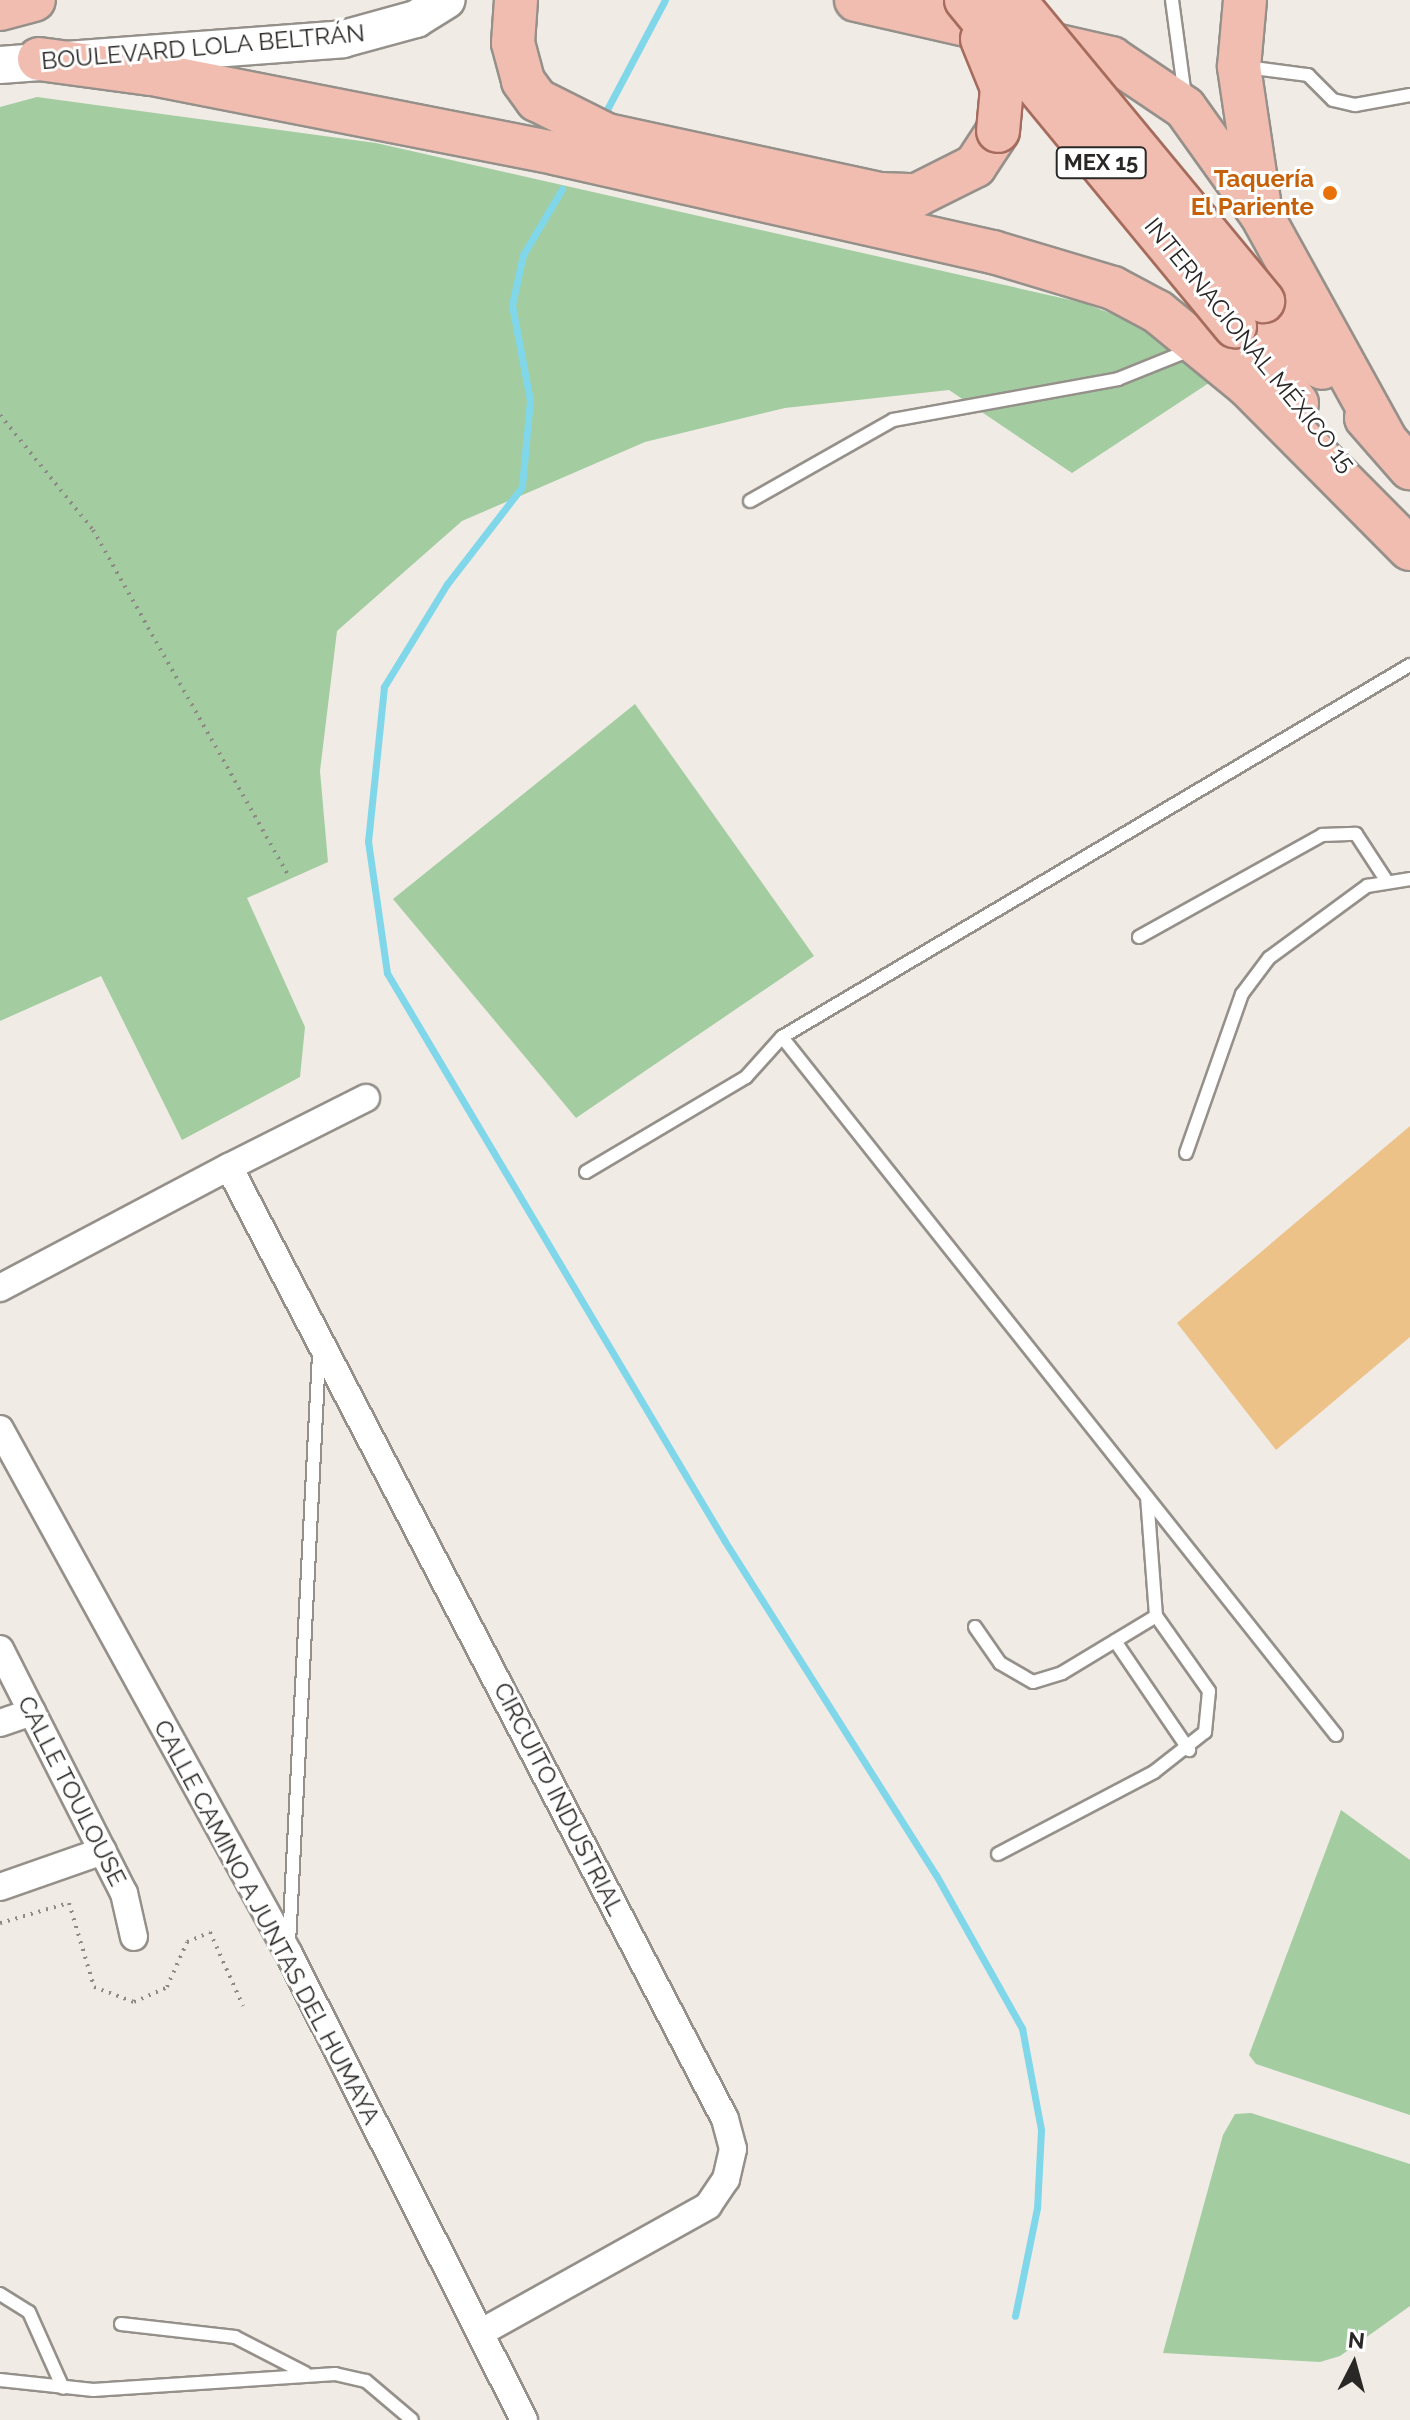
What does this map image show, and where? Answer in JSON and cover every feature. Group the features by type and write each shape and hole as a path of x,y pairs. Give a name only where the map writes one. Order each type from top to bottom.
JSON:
{"main road":[{"path":"0,9 34,0"},
{"name":"BOULEVARD LOLA BELTRÁN","path":"20,62 343,39 416,19 447,0"},
{"path":"516,0 513,43 523,81 550,109 607,135 879,194 917,195 975,166 998,131 997,69 952,0"},
{"path":"858,0 1111,58 1185,108 1261,214 1397,454"},
{"name":"INTERNACIONAL MÉXICO 15","path":"966,0 1233,324 1410,546"},
{"name":"INTERNACIONAL MÉXICO 15","path":"1014,0 1233,324 1397,454"},
{"path":"1245,0 1239,67 1261,214"},
{"path":"20,62 543,151 993,252 1233,324"}],"street":[{"path":"0,1288 366,1098"},
{"name":"CIRCUITO INDUSTRIAL","path":"229,1167 725,2119 733,2149 726,2179 708,2206 482,2332"},
{"name":"CALLE CAMINO A JUNTAS DEL HUMAYA","path":"0,1429 289,1954 524,2420"},
{"name":"CALLE TOULOUSE","path":"0,1649 124,1893 134,1937"},
{"path":"0,1723 32,1712"},
{"path":"0,1887 103,1851"}],"lane":[{"path":"1172,0 1185,108"},
{"path":"1239,67 1278,66 1308,75 1333,100 1355,105 1410,95"},
{"path":"750,501 893,420 1118,379 1233,324"},
{"path":"586,1172 746,1077 782,1037 1410,665"},
{"path":"1139,937 1322,835 1356,834 1386,880"},
{"path":"1186,1153 1242,994 1269,958 1315,920 1386,880 1410,879"},
{"path":"782,1037 1336,1735"},
{"path":"289,1954 320,1338"},
{"path":"998,1854 1189,1750 1205,1732 1209,1691 1156,1616 1147,1497"},
{"path":"975,1627 1000,1663 1033,1682 1115,1641 1156,1616"},
{"path":"1115,1641 1189,1750"},
{"path":"0,2294 29,2312 63,2388"},
{"path":"121,2324 235,2337 305,2373"},
{"path":"0,2380 63,2388 305,2373 366,2381 412,2420"}],"path":[{"path":"0,415 93,530 289,876"}],"green space":[{"path":"37,97 376,143 1084,303 1169,336 1215,379 1072,473 949,390 785,408 645,442 462,521 337,631 320,771 328,862 247,898 305,1027 300,1077 182,1140 101,976 0,1021 0,107"},
{"path":"635,704 814,956 576,1118 393,899"},
{"path":"1341,1810 1410,1860 1410,2115 1256,2064 1249,2055"},
{"path":"1251,2113 1410,2164 1410,2306 1340,2356 1320,2362 1163,2353 1223,2135 1235,2114"}],"building":[{"path":"1410,1126 1410,1337 1276,1450 1177,1323"}],"waterway":[{"path":"603,117 665,0"},
{"path":"562,189 523,255 512,305 530,400 522,487 447,584 384,687 368,841 387,973 724,1540 936,1875 1022,2028 1041,2130 1037,2208 1015,2316"}],"place":[{"name":"Taquería El Pariente","path":"1330,193"}]}
